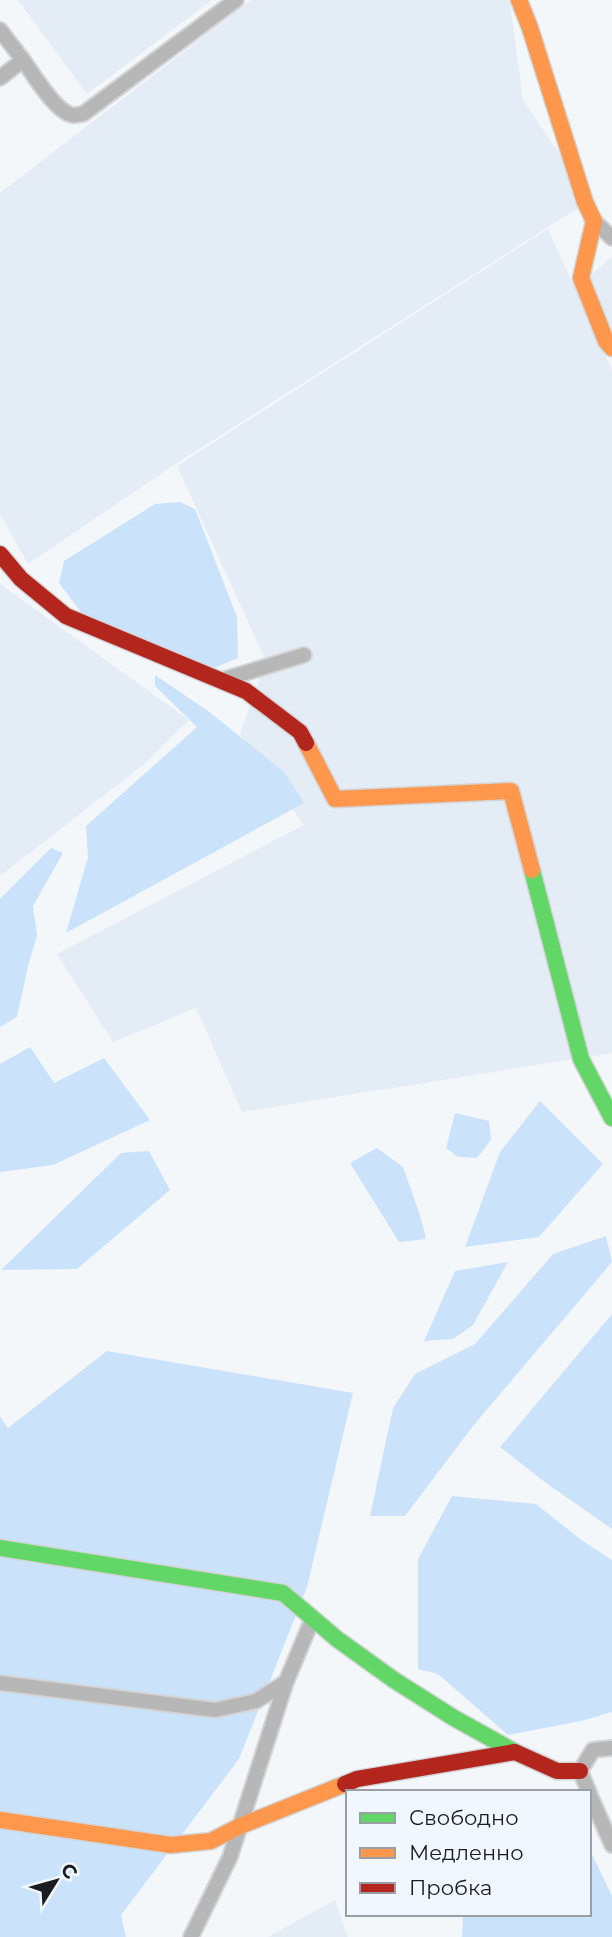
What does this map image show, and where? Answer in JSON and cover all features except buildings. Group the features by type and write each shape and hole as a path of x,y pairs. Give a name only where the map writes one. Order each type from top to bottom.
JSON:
{"street":[{"path":"0,30 51,98 71,115 83,114 236,0"},
{"path":"519,0 585,202 594,221 612,238"},
{"path":"0,78 23,60"},
{"path":"594,221 581,278 606,341 612,348"},
{"path":"0,554 21,579 66,616 246,691 300,732 335,799 511,791 581,1059 612,1118"},
{"path":"222,680 304,655"},
{"path":"0,1548 283,1593 312,1620 385,1674 475,1730 557,1771 580,1771"},
{"path":"191,1937 230,1857 286,1682 312,1620"},
{"path":"0,1683 215,1710 256,1701 286,1682"},
{"path":"580,1771 593,1750 612,1748"},
{"path":"0,1820 171,1844 211,1841 240,1826 357,1779 515,1752"},
{"path":"580,1771 588,1790"},
{"path":"591,1797 612,1845"}],"shaded area":[{"path":"18,0 212,0 87,94"},
{"path":"251,0 508,0 523,100 571,171 578,208 174,465 28,564 0,514 0,193"},
{"path":"548,229 612,370 612,1053 242,1112 196,1008 113,1042 57,954 304,825 240,734 266,661 177,466"},
{"path":"612,256 612,341 586,280"},
{"path":"180,502 195,509 237,617 238,658 207,671 91,625 59,583 64,561 155,504"},
{"path":"0,584 189,720 148,761 0,876"},
{"path":"155,675 208,711 284,772 304,803 66,933 88,857 86,826 197,727 155,686"},
{"path":"51,848 63,853 33,906 37,935 17,1017 0,1027 0,899"},
{"path":"30,1047 54,1083 104,1058 150,1120 53,1165 0,1172 0,1064"},
{"path":"540,1101 603,1164 539,1237 465,1247 500,1152"},
{"path":"455,1113 489,1121 491,1140 477,1158 458,1157 446,1148"},
{"path":"377,1148 403,1167 426,1239 399,1242 350,1163"},
{"path":"149,1151 170,1190 77,1269 1,1270 121,1153"},
{"path":"606,1236 612,1262 473,1426 405,1516 370,1516 393,1408 415,1374 475,1344 553,1254"},
{"path":"508,1262 473,1325 453,1339 424,1341 455,1271"},
{"path":"612,1314 612,1529 500,1447"},
{"path":"107,1351 353,1393 307,1587 239,1759 121,1915 126,1937 0,1937 0,1416 8,1428"},
{"path":"452,1496 536,1504 584,1542 612,1560 612,1712 508,1735 438,1674 418,1669 418,1559"},
{"path":"591,1852 612,1896 612,1937 462,1937 463,1916 591,1916"},
{"path":"335,1900 348,1937 268,1937"}],"traffic: fast":[{"path":"532,870 581,1059 612,1118"},
{"path":"0,1548 283,1593 337,1639 394,1680 515,1752"}],"traffic: slow":[{"path":"519,0 585,202 594,221 581,278 606,341 612,348"},
{"path":"306,743 335,799 511,791 532,870"},
{"path":"0,1820 171,1845 211,1841 240,1826 345,1784"}],"traffic: jam":[{"path":"0,554 21,579 66,616 246,691 300,732 306,743"},
{"path":"345,1784 357,1779 515,1752 557,1771 580,1771"}]}
